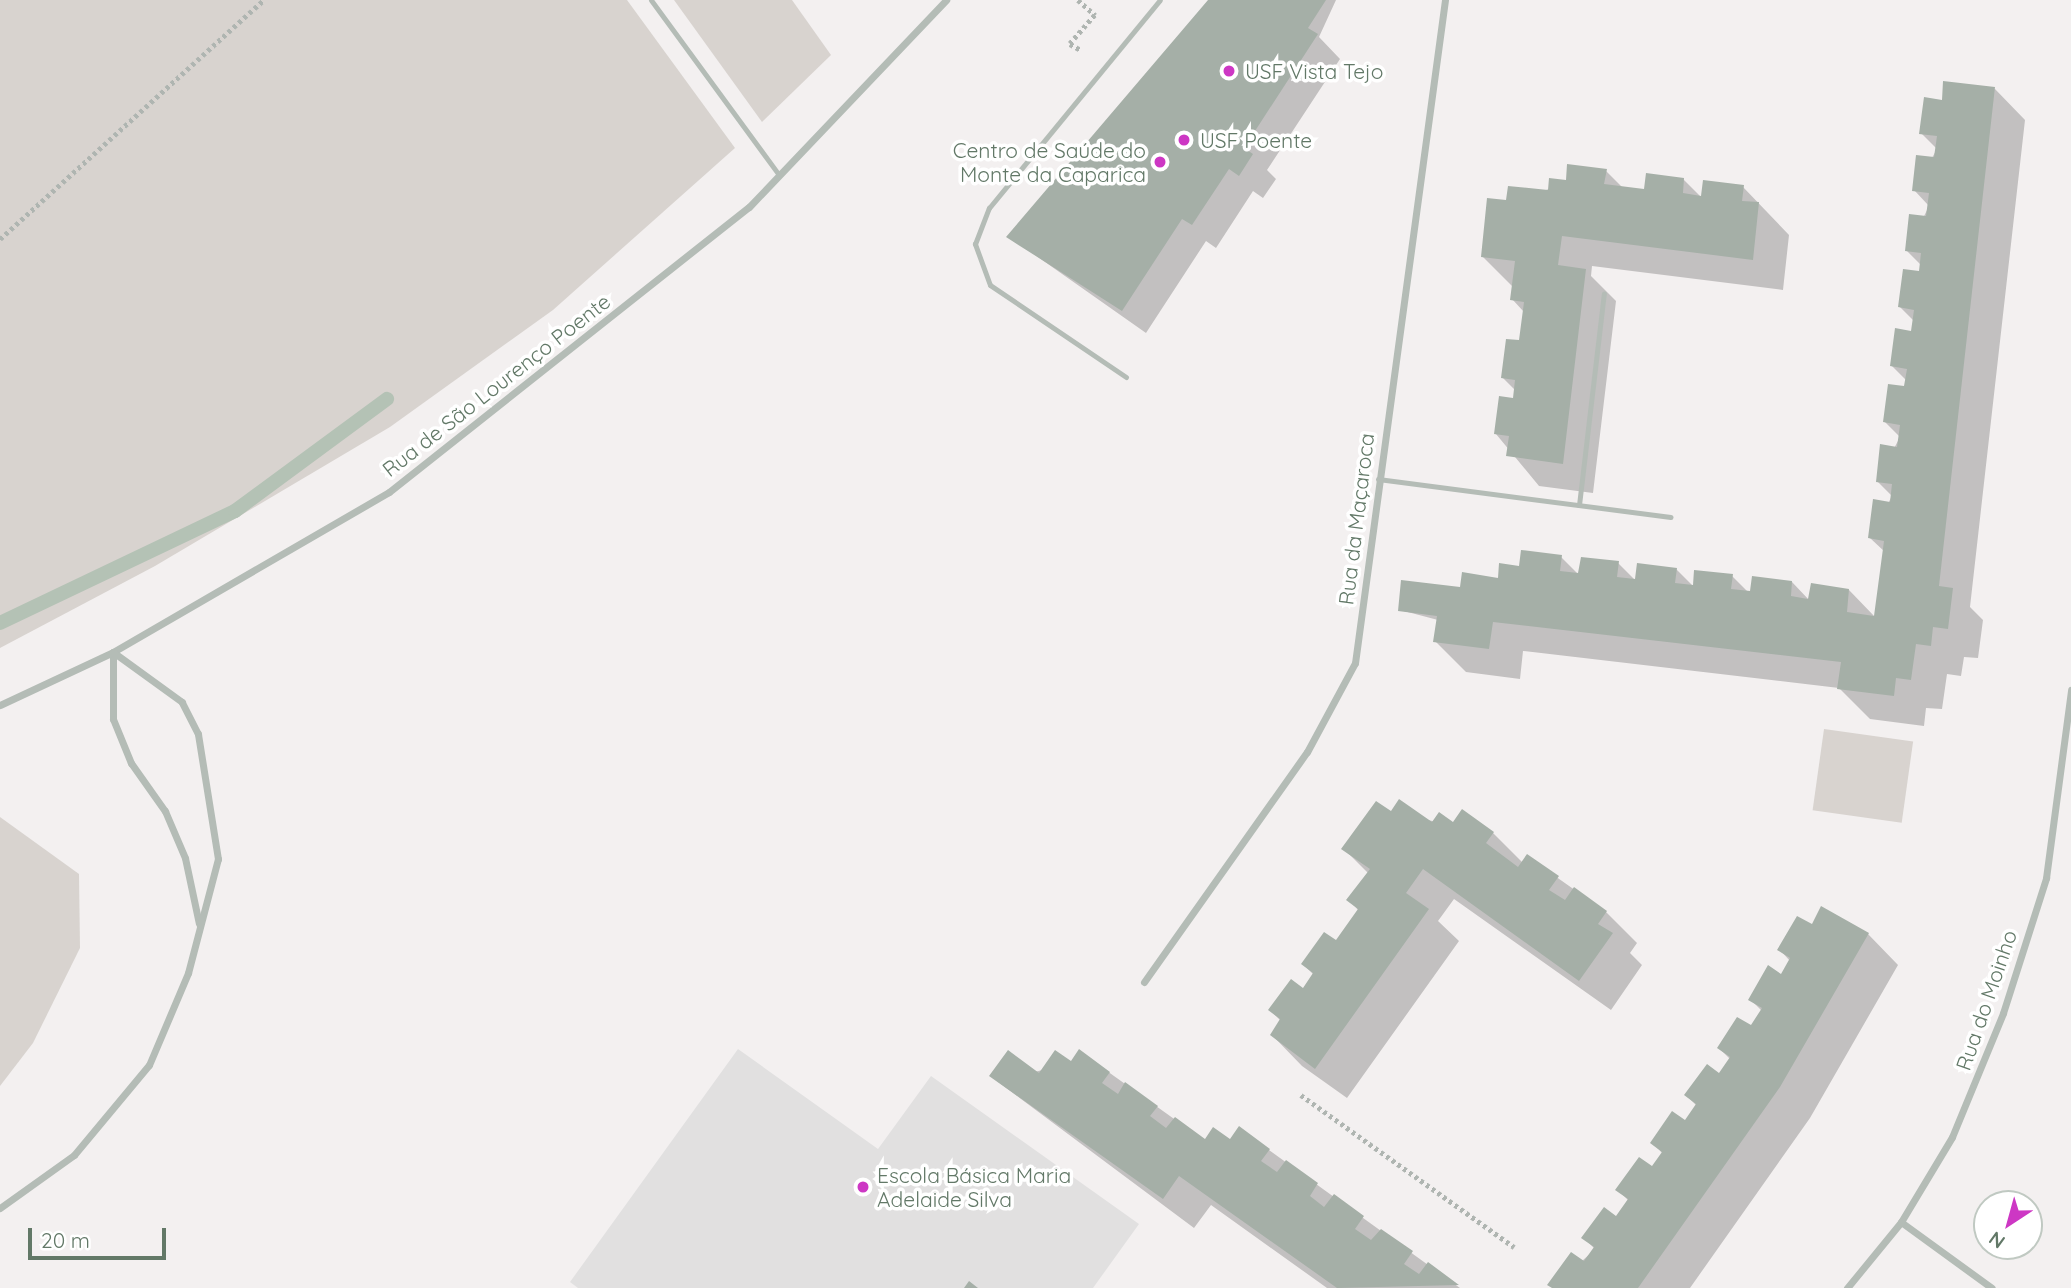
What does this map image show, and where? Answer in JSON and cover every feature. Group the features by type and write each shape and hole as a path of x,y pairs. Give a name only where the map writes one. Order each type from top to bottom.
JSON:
{"street":[{"name":"Rua de São Lourenço Poente","path":"0,705 113,652 388,492 749,207 946,0"},
{"name":"Rua da Maçaroca","path":"1144,982 1340,699 1358,647 1378,479 1444,0"},
{"path":"113,652 113,719 175,834 200,928"},
{"path":"0,1208 74,1155 149,1065 171,1023 218,859 198,734 182,702 113,652"},
{"name":"Rua do Moinho","path":"1847,1288 1901,1222 1967,1106 2039,898 2055,833 2071,690"},
{"path":"1901,1222 1992,1288"}],"lane":[{"path":"651,0 779,175"},
{"path":"1126,377 990,285 975,244 989,208 1160,0"},
{"path":"1579,505 1604,293"},
{"path":"1378,479 1671,517"}],"path":[{"path":"0,239 264,0"},
{"path":"1078,0 1095,15 1070,44 1079,52 1086,44"},
{"path":"1301,1095 1514,1247"}],"shaded area":[{"path":"0,0 627,0 735,148 553,310 390,427 155,566 0,648"},
{"path":"674,0 792,0 831,55 762,122"},
{"path":"1824,729 1913,742 1902,823 1813,810"},
{"path":"0,817 79,874 80,948 33,1043 0,1086"},
{"name":"Escola Básica Maria Adelaide Silva","path":"738,1049 878,1149 931,1076 1139,1224 1093,1288 578,1288 570,1282"}],"building":[{"name":"Centro de Saúde do Monte da Caparica","path":"1208,0 1326,0 1308,28 1318,34 1244,148 1253,154 1239,176 1229,169 1192,225 1182,219 1122,311 1006,237"},
{"path":"1943,81 1995,87 1939,586 1953,588 1948,629 1933,627 1931,646 1916,644 1911,680 1896,678 1894,696 1837,689 1841,662 1493,622 1489,649 1433,642 1437,616 1398,611 1401,580 1460,587 1462,572 1498,578 1499,563 1519,566 1521,550 1562,555 1560,571 1578,573 1581,557 1619,561 1617,577 1635,579 1637,563 1677,568 1675,583 1693,585 1694,570 1733,574 1731,589 1750,591 1752,576 1792,581 1791,596 1808,599 1811,583 1849,589 1847,612 1874,616 1884,541 1868,538 1873,499 1890,502 1892,484 1876,482 1880,444 1897,447 1900,425 1883,422 1888,384 1904,386 1907,369 1890,366 1895,328 1911,331 1914,310 1898,307 1903,269 1919,271 1921,253 1905,251 1909,214 1926,216 1929,193 1912,191 1916,155 1934,157 1937,136 1919,134 1924,97 1942,100"},
{"path":"1567,164 1607,169 1604,184 1644,189 1646,173 1684,178 1683,193 1701,196 1703,180 1744,185 1742,201 1759,202 1753,260 1562,236 1558,265 1586,269 1563,464 1506,456 1509,436 1494,434 1499,396 1513,398 1515,380 1501,378 1506,339 1519,340 1524,302 1510,300 1515,261 1481,257 1487,198 1506,200 1508,186 1548,190 1549,178 1566,180"},
{"path":"1399,799 1432,822 1439,812 1453,822 1462,809 1494,832 1486,843 1518,867 1527,854 1559,876 1549,890 1565,900 1574,887 1607,911 1598,924 1613,933 1579,981 1423,869 1406,893 1429,909 1315,1069 1270,1035 1280,1019 1268,1010 1291,979 1303,988 1313,973 1301,964 1324,932 1336,940 1358,909 1346,900 1370,869 1341,849 1376,801 1391,811"},
{"path":"1821,906 1869,933 1780,1087 1638,1288 1552,1288 1547,1285 1571,1252 1584,1261 1594,1247 1581,1238 1604,1207 1616,1216 1628,1199 1615,1190 1639,1157 1652,1166 1662,1152 1650,1143 1672,1111 1685,1120 1696,1104 1684,1095 1707,1064 1719,1073 1730,1057 1717,1048 1737,1017 1751,1025 1762,1008 1748,1000 1768,965 1781,974 1790,958 1777,950 1797,916 1812,924"},
{"path":"1079,1049 1110,1072 1102,1083 1118,1094 1125,1082 1158,1106 1150,1116 1166,1128 1175,1117 1205,1139 1213,1127 1230,1139 1239,1126 1270,1149 1261,1161 1277,1172 1286,1160 1318,1183 1310,1196 1324,1207 1334,1194 1364,1216 1355,1229 1371,1240 1381,1229 1413,1251 1404,1264 1419,1274 1428,1262 1459,1285 1337,1288 1179,1176 1163,1199 989,1076 1008,1050 1039,1073 1055,1050 1071,1061"},
{"path":"969,1281 978,1288 964,1288"}],"waterway":[{"path":"0,623 235,511 387,399"}],"place":[{"name":"USF Vista Tejo","path":"1229,71"},
{"name":"USF Poente","path":"1184,140"},
{"name":"Centro de Saúde do Monte da Caparica","path":"1160,162"},
{"name":"Escola Básica Maria Adelaide Silva","path":"863,1187"}]}
